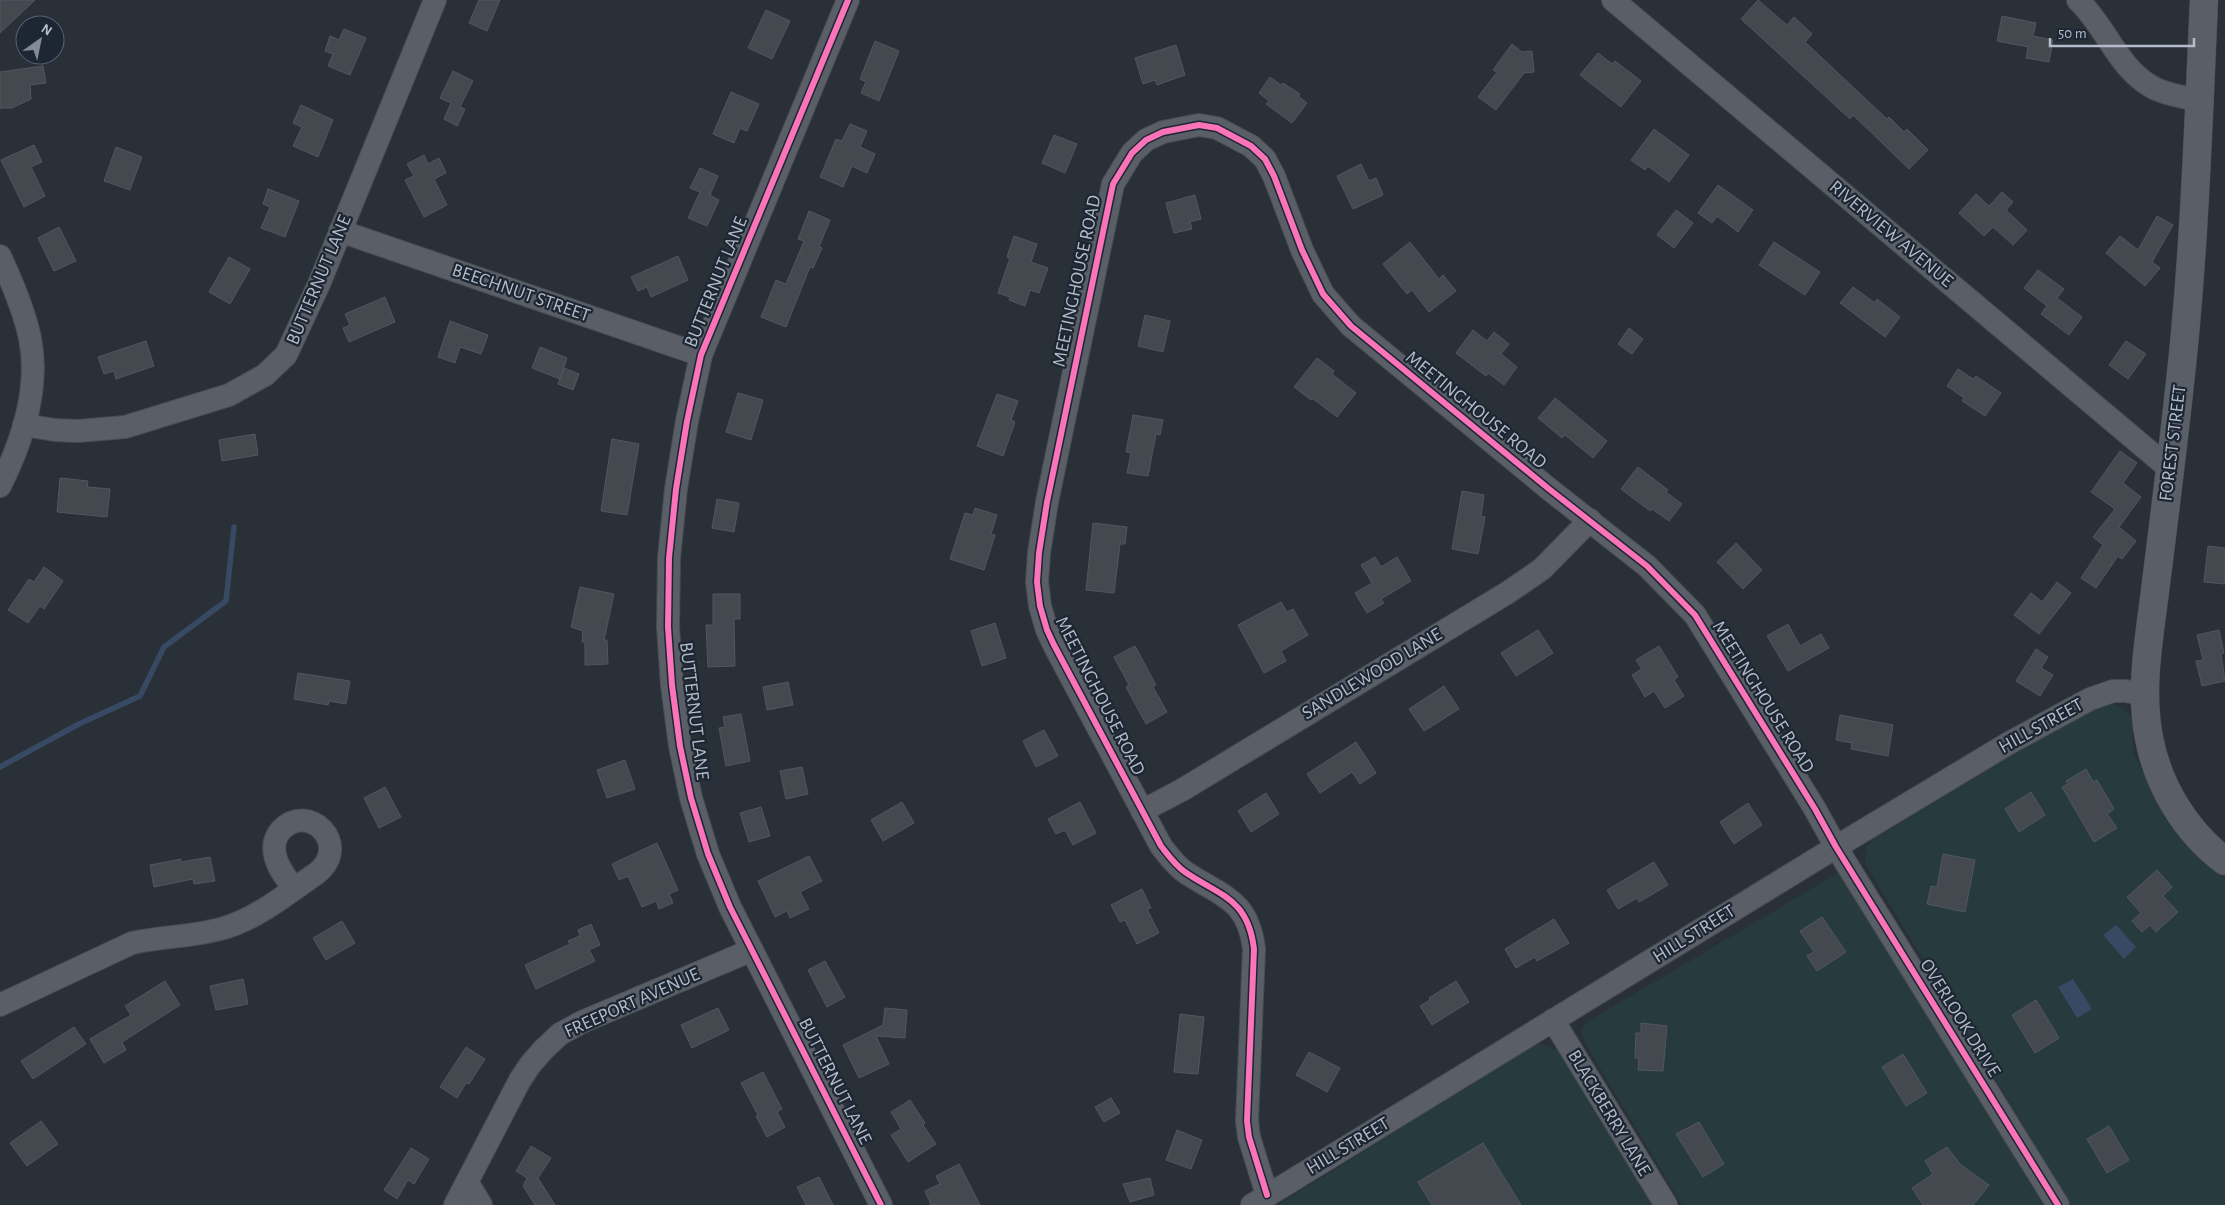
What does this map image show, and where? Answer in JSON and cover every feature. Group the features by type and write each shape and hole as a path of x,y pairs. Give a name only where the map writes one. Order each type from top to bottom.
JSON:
{"street":[{"name":"BUTTERNUT LANE","path":"24,425 55,430 78,431 125,427 229,395 265,375 286,355 301,326 436,0"},
{"name":"BUTTERNUT LANE","path":"848,0 701,355 687,421 669,558 668,627 672,685 680,746 694,808 708,854 730,907 881,1205"},
{"name":"RIVERVIEW AVENUE","path":"1613,0 2170,469"},
{"path":"2078,0 2093,14 2122,62 2141,80 2155,88 2201,101"},
{"name":"FOREST STREET","path":"2204,0 2196,211 2187,320 2150,632 2146,695 2149,738 2158,772 2192,830 2225,861"},
{"name":"MEETINGHOUSE ROAD","path":"1260,1200 1247,1121 1254,948 1252,938 1244,916 1234,904 1224,894 1185,872 1173,862 1162,846 1054,645 1040,606 1037,582 1047,502 1108,201 1113,184 1122,166 1146,140 1163,132 1199,125 1217,128 1251,146 1265,159 1274,176 1302,250 1323,294 1351,326 1549,489 1647,566 1695,615 1815,809 1836,847"},
{"name":"BEECHNUT STREET","path":"340,231 701,355"},
{"path":"0,256 14,288 30,339 32,378 24,425 12,463 0,486"},
{"name":"SANDLEWOOD LANE","path":"1142,811 1182,790 1507,593 1542,569 1590,520"},
{"name":"HILL STREET","path":"1260,1200 1951,777 2090,699 2113,691 2126,691 2146,695"},
{"name":"OVERLOOK DRIVE","path":"1836,847 2058,1205"},
{"path":"0,1005 132,943 153,938 214,930 234,924 294,889"},
{"name":"FREEPORT AVENUE","path":"455,1205 520,1080 544,1049 560,1034 582,1022 752,950"},
{"name":"BLACKBERRY LANE","path":"1552,1020 1666,1205"},
{"path":"467,1182 481,1205"}],"green space":[{"path":"2104,703 2113,704 2121,708 2135,720 2132,739 2134,754 2163,814 2180,838 2225,879 2225,1205 2071,1205 1865,863 1866,846 1875,838 2089,708"},
{"path":"1838,873 2045,1205 1682,1205 1586,1045 1581,1032 1587,1022"},
{"path":"1541,1044 1558,1050 1564,1056 1654,1205 1278,1205 1533,1045"}],"water":[{"path":"2116,925 2136,947 2124,959 2103,935"},
{"path":"2073,979 2092,1009 2077,1018 2058,987"}],"building":[{"path":"0,0 35,0 19,15 15,15 15,19 0,33"},
{"path":"479,0 500,0 487,31 469,23"},
{"path":"1758,0 1787,25 1794,17 1812,34 1805,42 1887,119 1889,117 1904,132 1907,129 1928,150 1909,169 1853,115 1850,119 1741,19"},
{"path":"766,10 790,21 772,59 748,48"},
{"path":"2002,16 2036,23 2033,36 2053,40 2049,62 2026,58 2028,47 1997,41"},
{"path":"344,29 366,38 350,75 328,66 333,54 325,51 330,36 339,40"},
{"path":"875,41 899,51 879,101 861,93 866,82 860,79"},
{"path":"1512,44 1522,52 1532,51 1534,72 1524,73 1496,110 1478,97 1497,72 1493,70"},
{"path":"1176,45 1185,75 1157,85 1155,80 1143,84 1135,58"},
{"path":"1598,53 1612,64 1615,61 1641,81 1621,107 1580,75"},
{"path":"43,66 46,83 30,85 31,99 12,108 0,108 0,72"},
{"path":"453,71 473,81 460,107 465,109 457,126 444,119 451,103 440,98"},
{"path":"1270,77 1281,85 1283,83 1300,94 1298,96 1307,103 1292,123 1266,104 1269,101 1259,93"},
{"path":"731,92 759,104 747,131 740,128 734,143 713,134"},
{"path":"301,105 333,120 318,157 293,146 302,127 293,123"},
{"path":"850,124 867,131 860,147 875,154 867,173 852,166 843,187 820,177 836,139 842,141"},
{"path":"1654,129 1689,155 1669,182 1648,166 1645,170 1631,160"},
{"path":"1054,135 1077,144 1065,173 1042,163"},
{"path":"34,145 42,162 31,167 45,196 24,207 1,160"},
{"path":"116,147 142,157 130,190 104,181"},
{"path":"424,155 428,164 439,158 446,173 434,179 447,205 424,217 405,180 414,176 407,164"},
{"path":"1361,164 1369,181 1376,178 1383,195 1353,209 1337,176"},
{"path":"700,168 718,176 710,195 719,200 707,226 688,218 700,192 690,188"},
{"path":"1718,185 1753,210 1738,232 1717,216 1712,223 1698,213"},
{"path":"268,189 299,201 285,237 261,228 270,207 263,204"},
{"path":"2002,192 2013,202 2006,210 2027,230 2013,245 1993,227 1984,236 1959,213 1976,194 1989,206"},
{"path":"1195,195 1201,219 1190,222 1192,229 1174,233 1166,203"},
{"path":"1676,210 1693,223 1674,248 1657,235"},
{"path":"809,211 830,220 819,247 822,248 813,268 810,267 786,327 761,317 776,280 786,284 804,241 798,239"},
{"path":"2157,216 2173,225 2152,262 2160,268 2145,286 2106,253 2120,236 2138,250"},
{"path":"59,227 76,261 54,271 38,238"},
{"path":"1014,236 1037,244 1031,262 1048,268 1039,293 1030,290 1025,306 1009,300 1010,297 998,293 1010,258 1007,257"},
{"path":"1410,242 1439,279 1443,275 1456,291 1429,312 1412,290 1407,294 1383,264"},
{"path":"1774,242 1820,272 1805,295 1759,265"},
{"path":"678,256 688,280 651,297 647,287 638,291 631,277"},
{"path":"229,257 250,269 230,304 209,292"},
{"path":"2038,270 2064,289 2057,298 2082,317 2069,335 2041,314 2047,306 2024,288"},
{"path":"1853,287 1875,303 1877,299 1900,317 1885,337 1840,303"},
{"path":"385,297 395,322 349,342 343,328 350,325 345,314"},
{"path":"1145,315 1170,321 1163,352 1138,346"},
{"path":"450,321 488,335 481,354 460,347 455,363 438,357"},
{"path":"1629,328 1643,339 1632,354 1618,344"},
{"path":"1473,330 1487,341 1494,332 1509,344 1501,354 1517,367 1504,385 1488,373 1486,376 1456,353"},
{"path":"146,341 154,366 116,379 114,371 104,374 98,357"},
{"path":"2126,341 2146,354 2128,379 2109,365"},
{"path":"540,347 567,358 560,379 532,368"},
{"path":"1317,358 1334,371 1332,374 1356,393 1337,417 1294,387"},
{"path":"564,368 579,374 573,390 558,384"},
{"path":"1958,369 1973,379 1976,376 2001,393 1985,416 1962,401 1964,398 1947,386"},
{"path":"738,393 763,400 751,440 726,432"},
{"path":"997,394 1018,401 1011,420 1015,422 1003,456 977,446"},
{"path":"1555,398 1607,441 1593,458 1565,435 1562,438 1538,418"},
{"path":"1133,415 1163,420 1160,435 1156,434 1148,476 1127,473 1131,453 1126,452"},
{"path":"255,434 258,455 222,461 219,440"},
{"path":"612,439 639,444 627,515 601,511"},
{"path":"2120,451 2137,463 2123,483 2141,497 2119,527 2136,541 2122,559 2118,556 2096,588 2081,578 2103,545 2093,537 2115,509 2091,492"},
{"path":"1638,467 1668,490 1666,492 1682,504 1669,521 1652,509 1650,511 1621,489"},
{"path":"60,478 88,481 87,487 110,489 107,517 57,512"},
{"path":"1462,491 1484,495 1481,516 1485,517 1478,554 1452,549"},
{"path":"717,499 739,503 734,532 712,528"},
{"path":"975,508 997,515 991,534 995,535 984,570 950,559 965,513 973,515"},
{"path":"1093,523 1127,527 1125,544 1120,544 1114,593 1086,590"},
{"path":"1736,543 1762,570 1743,589 1717,562"},
{"path":"2208,546 2225,548 2225,584 2204,582"},
{"path":"1375,557 1381,567 1397,557 1411,581 1381,599 1384,603 1367,613 1355,593 1372,583 1361,565"},
{"path":"44,567 63,581 44,609 40,606 28,623 8,610 29,579 34,582"},
{"path":"2057,582 2071,593 2039,634 2014,615 2031,593 2042,602"},
{"path":"580,587 614,594 604,640 607,640 608,664 585,665 585,642 582,642 583,631 571,627"},
{"path":"713,594 740,594 740,619 734,619 735,666 708,667 706,625 713,625"},
{"path":"1281,602 1287,612 1293,609 1308,635 1281,651 1286,661 1264,673 1238,625"},
{"path":"995,623 1006,658 982,666 971,631"},
{"path":"1788,624 1800,646 1821,634 1829,648 1788,671 1767,636"},
{"path":"1538,630 1553,653 1516,676 1501,653"},
{"path":"2219,630 2224,653 2221,654 2225,681 2202,686 2196,661 2203,660 2197,635"},
{"path":"1135,646 1156,685 1153,687 1167,712 1146,724 1126,687 1129,685 1114,657"},
{"path":"1659,646 1678,677 1674,680 1684,696 1665,708 1654,691 1645,697 1632,675 1642,669 1636,660"},
{"path":"2036,649 2048,657 2041,668 2053,675 2040,696 2016,681"},
{"path":"298,673 350,681 346,704 329,701 328,705 294,699"},
{"path":"788,682 793,705 767,710 763,687"},
{"path":"1444,686 1459,709 1424,731 1409,709"},
{"path":"741,714 750,761 726,766 719,728 725,727 723,717"},
{"path":"1840,715 1893,725 1888,756 1851,749 1852,743 1836,740"},
{"path":"1044,730 1058,756 1036,767 1023,741"},
{"path":"1356,742 1376,773 1360,784 1352,772 1320,793 1307,774"},
{"path":"625,760 635,789 607,798 597,770"},
{"path":"802,767 808,794 786,799 780,771"},
{"path":"2086,769 2093,782 2097,780 2114,809 2107,814 2117,828 2094,842 2062,787 2068,784 2066,781"},
{"path":"385,787 401,817 379,828 364,798"},
{"path":"2031,792 2045,815 2019,832 2005,809"},
{"path":"1266,793 1279,814 1251,832 1238,811"},
{"path":"902,802 914,823 883,841 871,820"},
{"path":"1080,802 1096,833 1073,845 1065,830 1056,834 1048,819"},
{"path":"1748,803 1762,825 1734,844 1720,822"},
{"path":"761,807 770,836 749,842 740,813"},
{"path":"657,843 678,890 669,894 673,903 659,909 656,901 642,907 628,876 619,880 612,864"},
{"path":"1943,854 1975,860 1965,912 1927,904 1931,886 1937,887"},
{"path":"809,856 822,881 800,892 809,909 790,918 787,911 775,917 758,881"},
{"path":"210,857 215,881 194,884 193,879 154,887 150,865 181,859 181,862"},
{"path":"1654,862 1668,885 1639,902 1637,898 1618,909 1607,890"},
{"path":"2157,870 2172,887 2163,896 2178,912 2156,932 2150,925 2142,932 2132,921 2141,913 2127,897"},
{"path":"1142,889 1151,908 1147,909 1159,933 1137,944 1125,920 1120,922 1111,905"},
{"path":"1822,917 1846,952 1817,971 1807,956 1814,952 1800,931"},
{"path":"1554,919 1569,943 1537,961 1535,957 1516,968 1505,949"},
{"path":"342,921 355,943 326,960 313,938"},
{"path":"591,924 600,945 589,950 595,961 536,989 525,965 570,944 568,941 580,936 578,930"},
{"path":"825,961 845,997 827,1007 808,970"},
{"path":"243,979 248,1004 216,1010 210,986"},
{"path":"165,981 180,1005 122,1042 126,1050 104,1063 90,1039 131,1015 125,1006"},
{"path":"1456,981 1469,1002 1432,1025 1420,1006"},
{"path":"2036,1000 2059,1038 2035,1053 2012,1015"},
{"path":"718,1008 729,1030 692,1048 681,1025"},
{"path":"885,1008 907,1010 905,1038 876,1036 889,1064 859,1078 843,1045 883,1025"},
{"path":"1180,1014 1204,1017 1198,1074 1174,1072"},
{"path":"1641,1023 1667,1026 1663,1071 1638,1070 1639,1058 1635,1058 1636,1033 1641,1033"},
{"path":"74,1027 86,1044 33,1079 21,1061"},
{"path":"466,1047 485,1059 469,1084 466,1083 457,1098 440,1087"},
{"path":"1309,1052 1340,1068 1327,1092 1296,1075"},
{"path":"1903,1054 1927,1093 1906,1106 1882,1067"},
{"path":"763,1072 782,1109 777,1112 785,1127 767,1137 741,1083"},
{"path":"1111,1098 1120,1113 1104,1122 1095,1107"},
{"path":"910,1100 925,1123 923,1125 936,1144 908,1162 891,1135 901,1129 891,1112"},
{"path":"41,1121 58,1144 27,1166 10,1143"},
{"path":"1699,1122 1724,1164 1703,1177 1676,1134"},
{"path":"2109,1126 2129,1160 2107,1173 2087,1139"},
{"path":"1177,1130 1202,1140 1191,1169 1166,1160"},
{"path":"1483,1143 1521,1205 1432,1205 1418,1182"},
{"path":"531,1146 551,1158 538,1178 555,1205 535,1205 523,1186 527,1178 516,1171"},
{"path":"1947,1147 1961,1165 1989,1185 1973,1205 1923,1205 1912,1188 1933,1174 1925,1161"},
{"path":"411,1148 429,1159 414,1184 408,1180 397,1199 384,1190"},
{"path":"959,1164 980,1205 931,1205 925,1191 940,1184 936,1176"},
{"path":"819,1177 833,1205 806,1205 797,1187"},
{"path":"1150,1178 1154,1195 1130,1202 1123,1184"}],"waterway":[{"path":"0,767 79,724 140,696 164,647 226,601 234,527"}],"cycle path":[{"path":"848,0 701,355 687,421 676,489 669,558 668,627 672,685 680,746 691,798 708,854 730,907 881,1205"},
{"path":"1267,1195 1249,1137 1247,1121 1254,949 1251,932 1246,919 1230,900 1181,869 1161,846 1054,645 1047,630 1040,606 1037,582 1039,553 1047,502 1113,184 1132,153 1146,140 1163,132 1199,125 1217,128 1251,146 1265,159 1274,176 1302,250 1323,294 1351,326 1549,489 1647,566 1695,615 2058,1205"}]}
